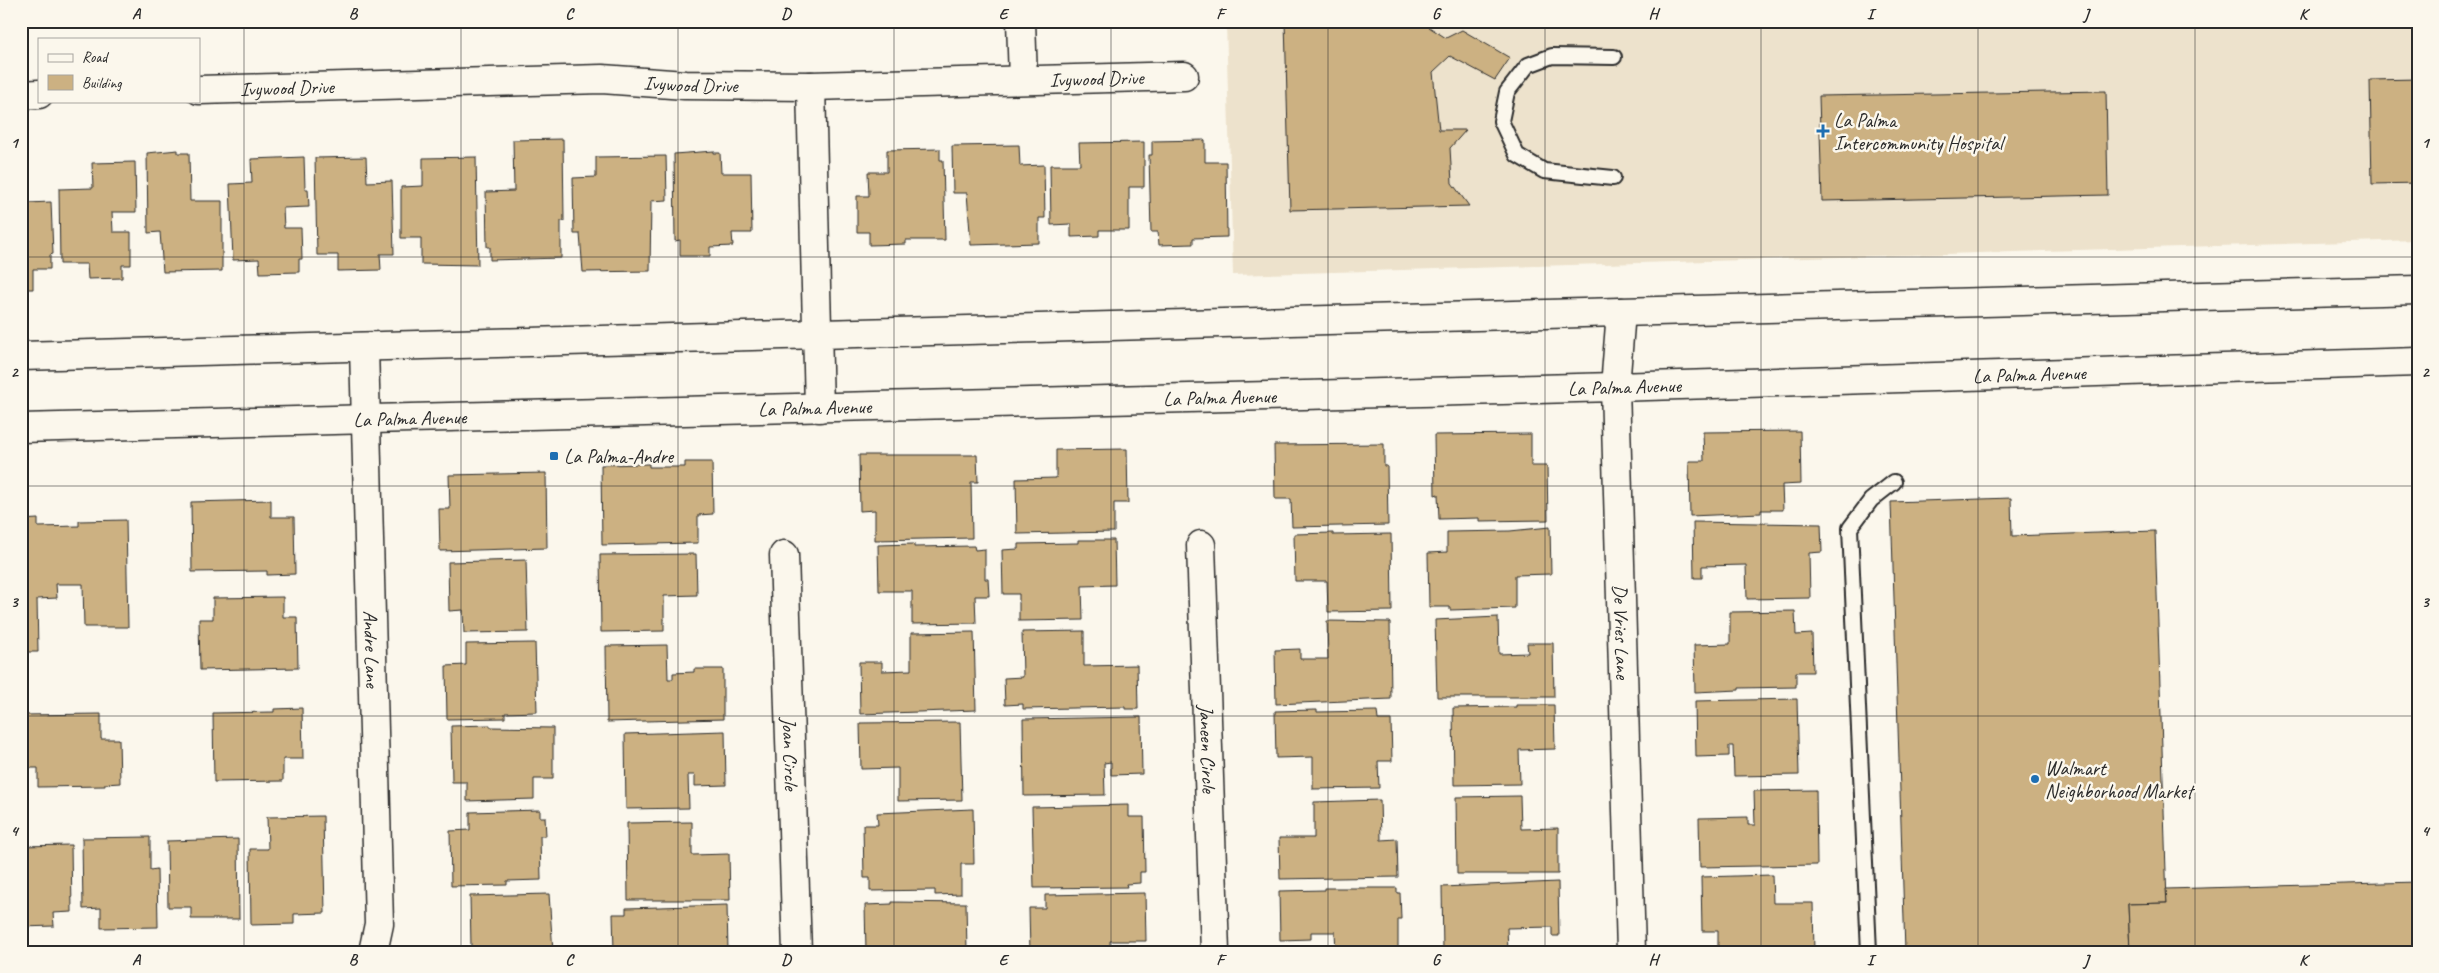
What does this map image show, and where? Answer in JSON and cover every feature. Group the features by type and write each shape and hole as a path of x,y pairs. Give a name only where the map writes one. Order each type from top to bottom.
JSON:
{"main road":[{"path":"1021,21 1023,79"},
{"name":"Ivywood Drive","path":"200,90 602,79 685,85 811,86 1184,76"},
{"path":"811,86 819,408"},
{"path":"21,95 38,94"},
{"path":"21,356 2418,290"},
{"name":"De Vries Lane","path":"1622,312 1615,387 1631,952"},
{"name":"Andre Lane","path":"364,347 379,924 373,952"},
{"name":"La Palma Avenue","path":"21,428 1615,387 2418,362"},
{"name":"Janeen Circle","path":"1202,545 1215,952"},
{"name":"Joan Circle","path":"784,555 798,952"}],"lane":[{"path":"1614,57 1552,56 1528,65 1507,92 1501,121 1517,155 1544,171 1614,178"},
{"path":"1869,952 1850,528 1871,500 1894,482"}],"shaded area":[{"name":"La Palma Intercommunity Hospital","path":"1226,21 2418,21 2418,240 1233,275"}],"building":[{"path":"1285,21 1428,21 1429,27 1446,38 1462,30 1510,58 1495,80 1450,56 1433,72 1439,130 1466,130 1450,148 1452,183 1469,206 1290,210"},
{"path":"2418,79 2418,183 2372,184 2370,80"},
{"path":"2106,91 2108,195 1822,201 1819,96"},
{"path":"563,139 564,221 561,221 561,258 490,260 490,247 487,247 486,192 514,191 513,140"},
{"path":"1205,140 1205,162 1226,162 1227,237 1193,238 1193,244 1159,245 1158,232 1151,232 1149,155 1152,155 1152,141"},
{"path":"1144,142 1144,187 1129,187 1129,230 1099,230 1099,236 1071,237 1071,224 1051,225 1050,165 1080,165 1079,143"},
{"path":"1019,145 1020,166 1044,165 1045,218 1039,218 1039,243 971,245 967,193 953,193 952,146"},
{"path":"940,149 940,160 943,160 945,240 906,240 906,244 869,245 869,232 857,232 857,196 869,196 868,172 887,172 887,150"},
{"path":"178,150 178,153 189,153 190,201 222,201 222,271 163,272 160,232 148,233 147,153"},
{"path":"714,151 714,153 720,153 721,173 751,173 752,233 732,233 733,246 710,247 710,256 680,256 680,240 675,241 674,154"},
{"path":"666,156 667,200 651,201 650,271 583,272 580,234 574,234 573,178 596,177 596,157"},
{"path":"304,157 305,189 308,189 309,207 283,208 284,228 301,228 302,259 299,259 299,272 260,273 259,259 233,260 230,184 252,183 251,159"},
{"path":"366,157 367,182 392,181 394,254 380,254 381,270 338,271 338,255 317,255 315,158"},
{"path":"476,157 478,265 421,264 421,238 401,238 401,187 423,186 423,158"},
{"path":"135,162 136,212 112,212 113,232 131,232 131,265 122,265 122,278 88,279 87,264 60,264 59,189 93,188 92,163"},
{"path":"21,167 26,167 27,203 51,202 53,254 50,255 50,269 33,269 33,289 21,289"},
{"path":"1800,431 1801,484 1782,485 1783,510 1761,510 1761,513 1690,516 1689,461 1704,461 1703,432"},
{"path":"1531,434 1531,466 1547,466 1548,520 1479,521 1479,518 1439,519 1438,494 1435,495 1434,435"},
{"path":"1384,444 1384,466 1387,466 1388,525 1292,527 1291,499 1275,499 1274,445"},
{"path":"1127,449 1128,503 1114,503 1114,532 1017,534 1016,479 1056,478 1056,450"},
{"path":"859,455 977,455 978,482 971,482 972,538 875,540 875,510 860,511"},
{"path":"685,462 712,462 713,514 698,515 698,543 602,545 601,465 649,464 649,467 685,467"},
{"path":"546,473 547,548 440,551 439,509 450,509 449,475"},
{"path":"2011,498 2012,536 2155,531 2167,903 2128,904 2130,952 1905,952 1891,502"},
{"path":"271,500 271,517 294,517 295,574 267,575 267,571 192,572 191,502"},
{"path":"38,519 38,527 79,526 79,521 126,520 128,627 84,627 83,584 56,584 57,598 37,599 38,652 21,652 21,520"},
{"path":"1693,522 1821,524 1822,552 1809,553 1810,598 1747,599 1746,565 1702,566 1702,578 1694,578"},
{"path":"1550,527 1551,574 1515,575 1515,608 1450,610 1450,607 1429,607 1428,553 1447,552 1447,532 1510,531"},
{"path":"1333,533 1333,535 1391,534 1392,611 1328,612 1327,581 1295,581 1294,534"},
{"path":"1078,540 1114,540 1115,585 1082,586 1083,620 1019,621 1019,594 1003,594 1002,550 1018,549 1018,544 1078,543"},
{"path":"914,544 914,547 974,546 975,550 985,549 985,579 988,579 989,596 975,596 976,623 912,624 912,591 879,591 878,545"},
{"path":"696,554 697,595 664,596 664,631 601,632 600,555"},
{"path":"526,560 528,632 464,633 463,610 449,611 448,562"},
{"path":"283,597 283,617 297,617 298,668 200,670 199,619 213,619 213,598"},
{"path":"1795,611 1796,635 1812,634 1813,672 1796,672 1796,687 1739,688 1739,690 1695,692 1694,645 1730,644 1730,612"},
{"path":"1498,617 1499,654 1528,653 1527,643 1553,643 1554,697 1437,697 1435,620"},
{"path":"1327,621 1390,622 1391,699 1276,704 1275,650 1300,649 1300,659 1328,659"},
{"path":"1084,631 1084,666 1137,665 1138,709 1125,709 1125,707 1023,709 1023,704 1005,705 1004,678 1023,677 1022,632"},
{"path":"974,632 976,710 860,714 859,662 882,662 882,671 911,670 911,633"},
{"path":"535,643 537,712 505,713 505,718 447,719 446,666 466,665 466,644"},
{"path":"667,645 668,679 673,679 673,673 694,672 694,669 723,669 723,719 607,722 606,646"},
{"path":"1797,699 1799,775 1734,776 1733,746 1729,746 1729,756 1696,757 1695,701"},
{"path":"1516,705 1554,705 1555,749 1519,750 1520,784 1454,785 1453,708 1516,707"},
{"path":"302,708 303,759 283,759 283,781 214,782 213,713 274,712 274,709"},
{"path":"1317,710 1317,712 1377,711 1378,720 1391,720 1392,761 1378,761 1379,788 1313,789 1313,757 1276,758 1275,711"},
{"path":"101,714 101,739 119,739 120,783 105,784 105,786 38,787 38,768 23,768 22,715"},
{"path":"1141,717 1142,774 1111,775 1111,762 1104,763 1105,795 1024,796 1023,719"},
{"path":"960,722 962,800 898,801 898,768 861,769 860,723"},
{"path":"490,725 490,727 553,728 553,779 534,779 534,799 467,801 467,782 452,782 451,726"},
{"path":"725,731 726,785 695,786 695,775 688,775 689,808 626,809 625,734"},
{"path":"1816,790 1817,865 1700,867 1699,818 1748,817 1748,825 1755,825 1754,791"},
{"path":"1520,796 1521,829 1558,828 1558,874 1457,874 1456,797"},
{"path":"1380,800 1381,840 1397,839 1398,877 1280,879 1279,838 1314,838 1314,802"},
{"path":"1129,805 1129,817 1144,817 1145,872 1140,872 1140,883 1126,884 1127,887 1034,888 1032,807"},
{"path":"973,809 974,864 961,864 961,894 935,895 935,890 870,891 870,878 864,878 863,825 878,825 877,813"},
{"path":"540,810 540,817 545,817 546,836 540,836 541,880 507,881 507,885 451,886 450,831 470,830 470,812"},
{"path":"323,816 325,913 294,914 294,924 251,925 250,849 268,849 267,817"},
{"path":"692,822 692,855 729,854 730,900 628,900 627,823"},
{"path":"150,837 150,870 157,869 158,927 101,928 101,908 83,909 82,838"},
{"path":"238,839 239,919 191,919 191,907 168,907 167,841"},
{"path":"71,845 72,912 53,913 54,926 21,927 21,846"},
{"path":"1772,875 1773,903 1813,903 1814,952 1718,952 1718,931 1702,931 1701,877"},
{"path":"1558,882 1559,936 1552,936 1552,927 1507,928 1508,952 1443,952 1442,887"},
{"path":"2418,882 2418,952 2130,952 2128,904 2167,903 2166,889"},
{"path":"1325,888 1397,888 1397,893 1400,893 1401,919 1398,919 1398,952 1336,952 1335,932 1311,932 1311,939 1280,940 1279,891 1325,890"},
{"path":"1145,893 1146,941 1110,941 1110,952 1030,952 1029,908 1045,908 1045,895"},
{"path":"549,894 553,952 486,952 486,947 471,947 470,896"},
{"path":"892,902 966,903 967,952 904,952 904,948 898,948 898,952 866,952 865,905 892,904"},
{"path":"727,905 728,952 614,952 613,914 626,914 626,908"}],"place":[{"name":"La Palma Intercommunity Hospital","path":"1823,131"},
{"name":"La Palma-Andre","path":"554,456"},
{"name":"Walmart Neighborhood Market","path":"2035,779"}]}
